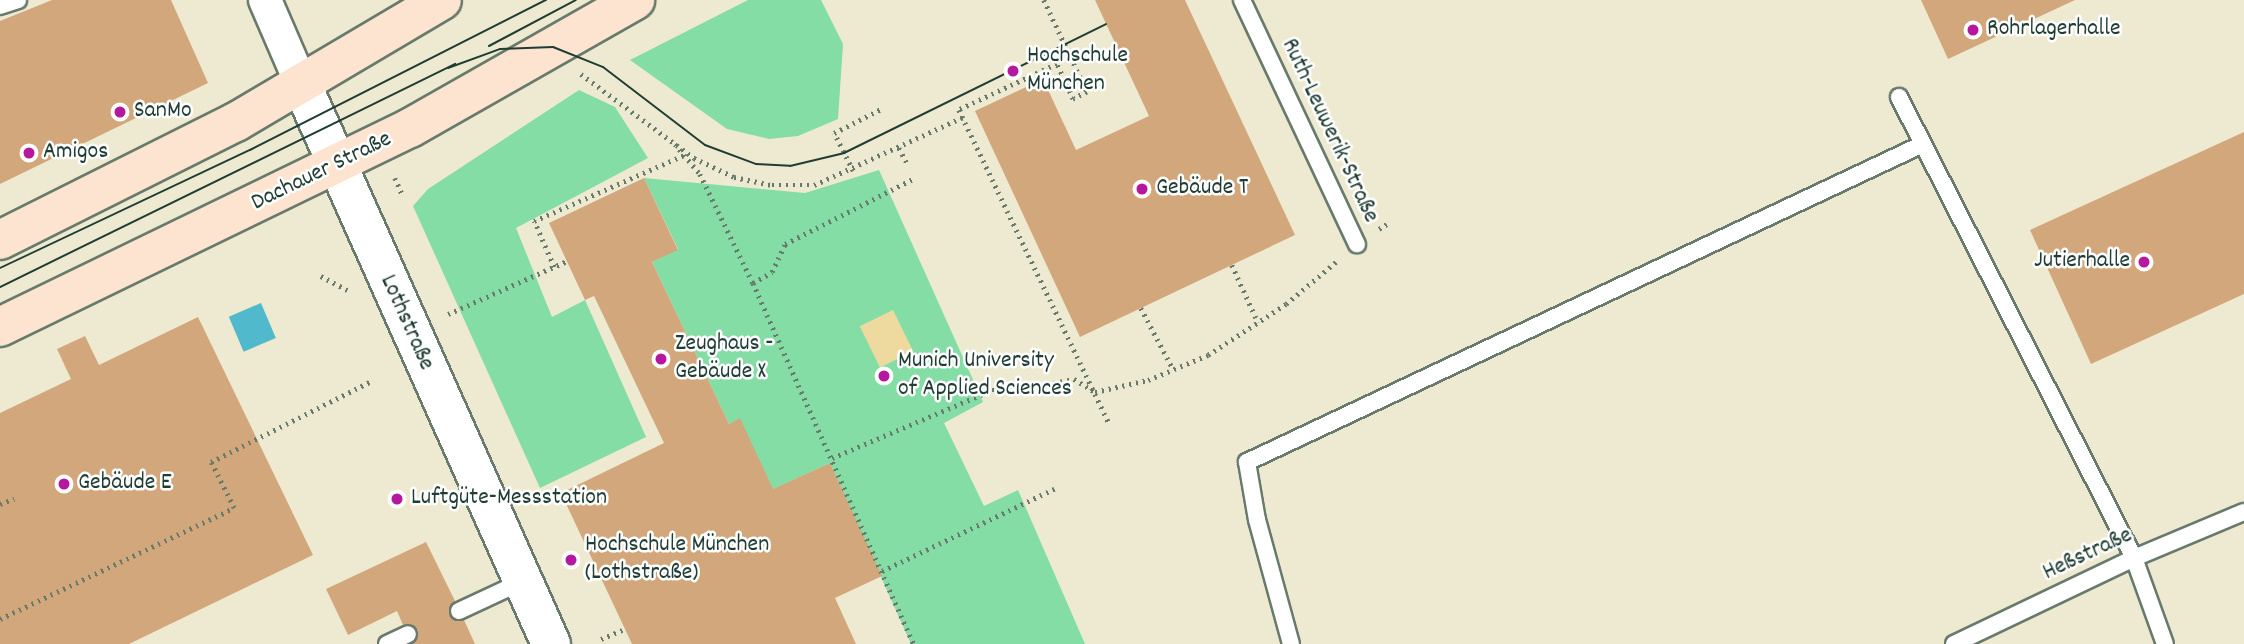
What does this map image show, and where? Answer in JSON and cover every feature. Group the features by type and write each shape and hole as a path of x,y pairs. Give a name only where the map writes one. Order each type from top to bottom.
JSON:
{"main road":[{"path":"0,240 236,122 442,0"},
{"name":"Dachauer Straße","path":"0,327 334,165 538,56 635,0"}],"street":[{"name":"Lothstraße","path":"265,0 334,165 551,644"}],"lane":[{"path":"0,6 18,0"},
{"name":"Ruth-Leuwerik-Straße","path":"1242,0 1357,244"},
{"path":"1899,97 1921,145 2134,558 2165,644"},
{"path":"1292,644 1257,520 1247,462 1921,145"},
{"name":"Heßstraße","path":"1954,644 2134,558 2244,512"},
{"path":"459,611 523,581"},
{"path":"387,644 408,634"}],"path":[{"path":"1044,0 1087,92 1073,99 1057,64 960,110 1110,425"},
{"path":"538,56 576,70 675,144 734,177 772,185 814,185 853,171 963,117"},
{"path":"853,171 834,133 883,108"},
{"path":"675,144 700,174 753,283 914,644"},
{"path":"899,148 908,165"},
{"path":"555,267 534,221 684,155"},
{"path":"753,283 772,272 785,244 913,179"},
{"path":"832,458 985,392 1073,379 1095,392 1173,369 1208,355 1258,322 1357,244"},
{"path":"448,314 567,261"},
{"path":"1232,265 1258,322"},
{"path":"1141,308 1173,369"},
{"path":"0,619 234,508 211,462 373,380"},
{"path":"882,570 1054,489"},
{"path":"0,504 14,499"},
{"path":"601,639 625,629"}],"green space":[{"path":"748,0 821,0 843,44 838,119 798,136 769,139 727,129 630,60"},
{"path":"579,90 615,107 648,158 516,228 552,317 585,300 646,437 540,488 413,206 428,189"},
{"path":"879,170 983,402 944,423 984,506 1018,490 1085,644 911,644 830,463 767,492 739,419 729,424 652,262 678,249 644,178 805,193"}],"sand":[{"path":"893,310 913,351 880,368 860,326"}],"water":[{"path":"261,303 276,338 244,352 229,317"}],"building":[{"path":"52,0 171,0 208,83 0,184 0,21"},
{"name":"Gebäude T","path":"1095,0 1185,0 1295,235 1080,337 975,111 1043,79 1076,150 1149,116"},
{"name":"Rohrlagerhalle","path":"1921,0 2075,0 1948,59"},
{"name":"Jutierhalle","path":"2244,132 2244,294 2091,364 2030,230"},
{"name":"Zeughaus - Gebäude X","path":"644,178 678,250 652,262 729,424 740,418 773,489 830,463 882,576 835,598 856,644 632,644 561,493 664,443 594,296 585,300 549,223"},
{"name":"Gebäude E","path":"198,317 313,555 129,644 0,644 0,413 71,379 57,349 85,336 99,365"},
{"path":"426,542 455,601 450,616 464,620 475,644 412,644 418,630 403,625 397,611 348,635 326,589"}],"tram line":[{"path":"0,268 250,150 546,0"},
{"path":"489,46 576,0"},
{"path":"448,68 500,49 553,47 603,67 705,145 756,164 790,166 844,153 1106,24"},
{"path":"0,287 455,64"}],"place":[{"name":"Rohrlagerhalle","path":"1973,30"},
{"name":"Hochschule München","path":"1013,71"},
{"name":"SanMo","path":"120,112"},
{"name":"Amigos","path":"29,153"},
{"name":"Gebäude T","path":"1142,189"},
{"name":"Jutierhalle","path":"2144,262"},
{"name":"Zeughaus - Gebäude X","path":"661,359"},
{"name":"Munich University of Applied Sciences","path":"884,376"},
{"name":"Gebäude E","path":"64,484"},
{"name":"Luftgüte-Messstation","path":"397,499"},
{"name":"Hochschule München (Lothstraße)","path":"571,560"}]}
